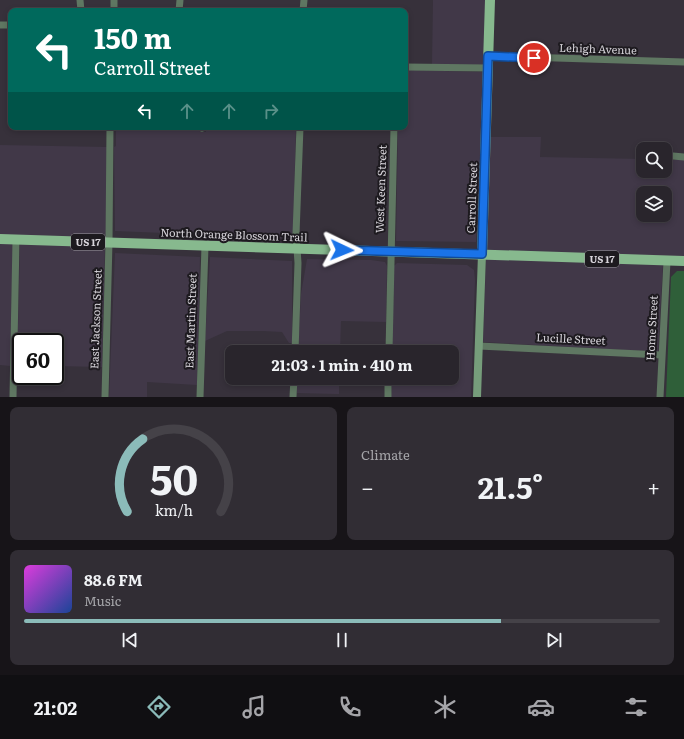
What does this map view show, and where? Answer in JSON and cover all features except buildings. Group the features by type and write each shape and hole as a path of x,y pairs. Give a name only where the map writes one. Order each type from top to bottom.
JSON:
{"main road":[{"name":"Carroll Street","path":"477,397 490,0"},
{"name":"North Orange Blossom Trail","path":"0,239 684,261"}],"street":[{"name":"Lehigh Avenue","path":"488,56 684,62"},
{"path":"408,67 488,68"},
{"name":"East Jackson Street","path":"105,397 110,130"},
{"path":"295,345 298,263 296,234 300,130"},
{"name":"West Keen Street","path":"389,345 394,130"},
{"path":"673,156 684,157"},
{"path":"13,397 16,239"},
{"name":"East Martin Street","path":"200,397 205,246"},
{"name":"Home Street","path":"660,397 667,261"},
{"name":"Lucille Street","path":"479,346 662,355"},
{"path":"293,397 294,385"},
{"path":"388,385 388,397"}],"shaded area":[{"path":"433,0 486,0 484,65 432,64"},
{"path":"408,70 484,72 476,242 396,241 398,130 408,130"},
{"path":"116,130 199,130 206,132 206,130 296,130 293,234 287,238 115,231 114,147 116,146"},
{"path":"489,137 541,137 540,157 636,159 636,178 672,178 672,160 684,160 684,258 486,251"},
{"path":"0,145 107,147 106,239 0,236"},
{"path":"0,242 13,242 10,366 0,365"},
{"path":"20,243 105,245 102,367 64,366 64,333 18,333"},
{"path":"115,253 200,257 197,385 147,382 147,397 109,397"},
{"path":"210,257 292,261 292,343 289,343 282,332 263,331 227,331 205,341"},
{"path":"486,258 663,264 658,352 483,342"},
{"path":"307,259 371,260 385,262 387,266 386,322 341,321 340,345 298,345 301,294"},
{"path":"397,263 467,265 474,270 475,280 471,397 391,397 392,385 459,385 459,345 392,345 394,266"},
{"path":"297,385 339,385 339,394 297,393"}],"green space":[{"path":"677,271 684,271 684,397 666,397 671,277"}],"route":[{"path":"342,250 482,254 488,56 534,58"}]}
